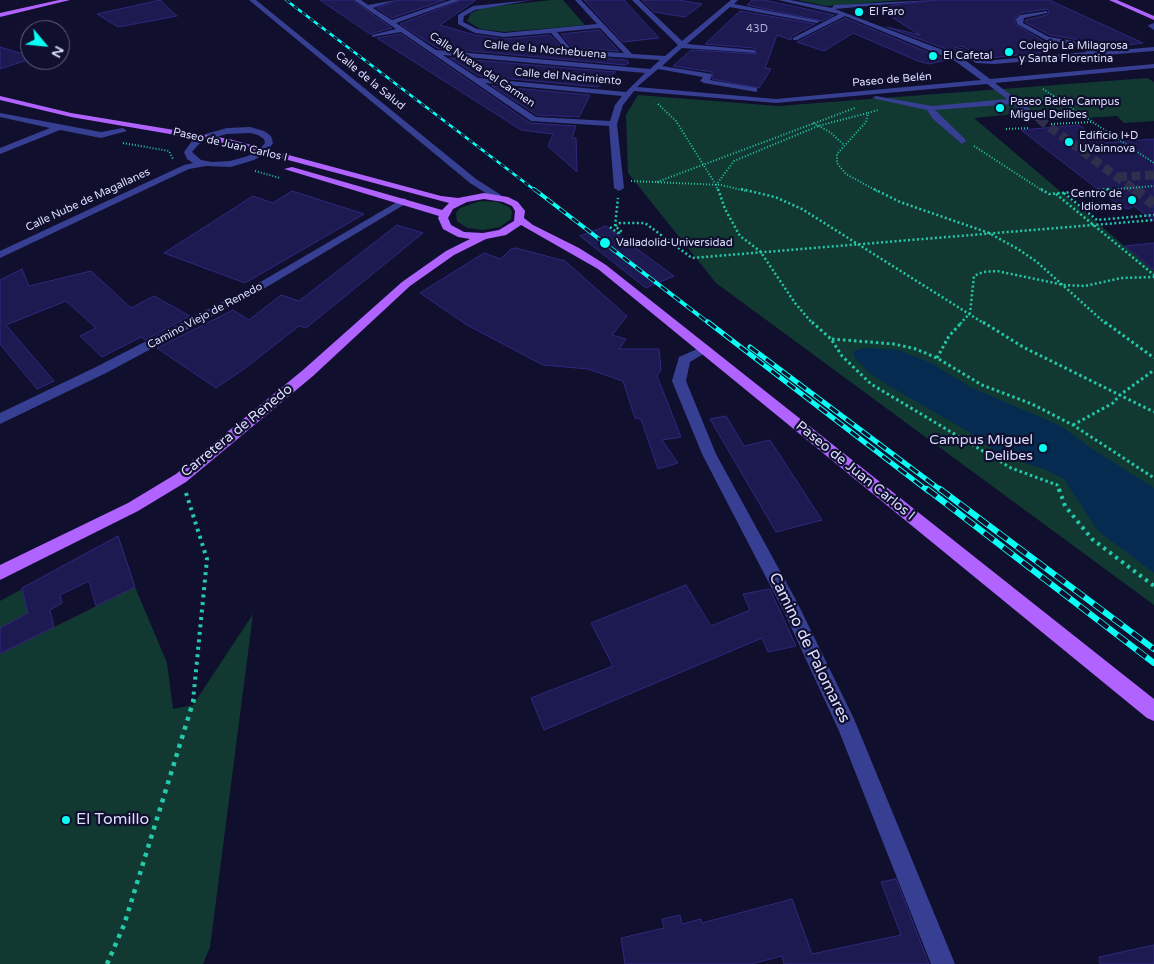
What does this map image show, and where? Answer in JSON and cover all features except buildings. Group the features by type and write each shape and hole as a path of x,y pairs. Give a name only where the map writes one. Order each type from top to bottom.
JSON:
{"main road":[{"path":"0,15 63,0"},
{"path":"1112,0 1154,18"},
{"name":"Paseo de Juan Carlos I","path":"0,98 71,114 205,137 441,199 461,200 476,196 498,197"},
{"name":"Paseo de Juan Carlos I","path":"0,107 195,143 404,201 444,214"},
{"path":"498,197 510,201 519,207 520,219 516,225 502,233"},
{"path":"461,200 449,207 444,214 444,223 452,230 469,236 483,236"},
{"name":"Paseo de Juan Carlos I","path":"520,219 529,227 602,267 1154,711"},
{"path":"450,253 452,230"},
{"name":"Paseo de Juan Carlos I","path":"483,236 502,233 523,233 551,239"},
{"name":"Carretera de Renedo","path":"0,573 133,507 181,478 308,373 406,284 450,253 483,236"}],"street":[{"name":"Calle de la Salud","path":"252,0 473,181 498,197"},
{"name":"Calle Nueva del Carmen","path":"357,0 534,119 613,124"},
{"path":"368,7 393,0"},
{"path":"390,22 457,0"},
{"path":"529,0 473,8 461,16 460,23 475,31 494,34 601,26"},
{"path":"578,0 630,56"},
{"path":"634,0 682,46 754,52"},
{"path":"619,184 613,124 616,110 629,91 735,0"},
{"path":"781,0 825,8 844,14 958,60 1039,119"},
{"path":"825,8 932,0"},
{"path":"711,8 726,8 817,21"},
{"path":"1045,12 1022,16 1018,19 1020,24 1034,33 1048,39 1072,42 1096,54"},
{"path":"796,39 844,14"},
{"path":"695,21 706,25"},
{"path":"374,36 402,30"},
{"path":"553,31 570,52 667,58"},
{"path":"690,38 740,44"},
{"path":"959,48 986,62 1154,49"},
{"name":"Calle de la Nochebuena","path":"435,52 655,69 709,76 704,81 754,90"},
{"name":"Paseo de Belén","path":"629,91 776,101 1154,66"},
{"name":"Calle del Nacimiento","path":"476,80 629,91"},
{"path":"858,94 932,108 1015,101"},
{"path":"932,108 931,111 936,117 962,141"},
{"name":"Paseo de Juan Carlos I","path":"0,115 101,135 123,131"},
{"path":"0,151 58,128"},
{"path":"190,163 188,152 195,143 205,137 239,130 261,133 268,138 269,143 263,151"},
{"name":"Calle Nube de Magallanes","path":"0,255 190,163 231,164 251,158 263,151"},
{"path":"461,200 474,191 473,181"},
{"name":"Camino Viejo de Renedo","path":"0,419 101,370 253,291 404,201"},
{"name":"Camino de Palomares","path":"706,349 684,360 679,381 710,454 791,608 847,726 943,964"}],"path":[{"path":"1028,79 1154,163"},
{"path":"716,185 734,161 818,126 878,111 891,101"},
{"path":"656,102 676,121 716,185 725,209 740,236 760,251 795,303 831,339 842,356 871,384 1012,468 1057,485 1065,506 1092,539 1154,586"},
{"path":"868,113 866,122 856,136 844,145 837,154 838,163 846,174 900,202 989,233 1037,262 1096,316 1154,358"},
{"path":"1048,124 1093,122"},
{"path":"813,123 830,132 844,145"},
{"path":"1006,129 1033,127"},
{"path":"962,141 994,157 1010,170 1049,194 1154,186"},
{"path":"615,226 619,184 716,185 775,198 802,209 1023,347 1154,412"},
{"path":"1064,193 1097,220 1154,215"},
{"path":"1056,194 1154,276"},
{"path":"615,226 620,223 645,223 692,258 1154,220"},
{"path":"610,227 618,233 622,232 615,226"},
{"path":"936,358 949,336 970,313 974,276 982,272 997,271 1064,285 1085,286 1121,278 1154,276"},
{"path":"831,339 894,344 916,349 936,358 982,385 1032,404 1073,425 1154,478"},
{"path":"1073,425 1113,404 1120,395 1154,370"},
{"path":"107,964 124,925 193,705 207,558 181,478"}],"green space":[{"path":"563,0 585,25 505,32 480,29 467,21 471,13 486,7"},
{"path":"797,0 903,0 826,6"},
{"name":"Campus Miguel Delibes","path":"1147,78 1154,82 1154,121 1124,123 1117,116 1054,120 1024,113 974,118 1154,271 1154,605 716,283 628,173 626,115 638,95 778,106"},
{"path":"480,201 497,202 509,207 512,211 511,219 500,227 483,230 467,228 457,221 456,213 460,208"},
{"name":"El Tomillo","path":"135,587 167,663 173,709 193,705 253,614 210,947 203,964 0,964 0,601 22,589 34,637"}],"water":[{"path":"864,348 899,350 931,363 970,387 1061,426 1091,448 1154,488 1154,573 1098,531 1064,479 1044,469 1002,456 969,432 869,373 854,357 854,351"}],"tunnel":[{"path":"1039,119 1136,191"},
{"path":"1118,177 1154,175"},
{"path":"1134,189 1154,204"}],"railway":[{"path":"286,0 536,191"},
{"path":"534,189 710,324"},
{"path":"708,322 928,491"},
{"path":"750,347 942,491"},
{"path":"927,489 1154,663"},
{"path":"940,489 1154,649"}],"place":[{"name":"El Faro","path":"859,12"},
{"name":"Colegio La Milagrosa y Santa Florentina","path":"1009,52"},
{"name":"El Cafetal","path":"933,56"},
{"name":"Paseo Belén Campus Miguel Delibes","path":"1000,108"},
{"name":"Edificio I+D UVainnova","path":"1069,142"},
{"name":"Centro de Idiomas","path":"1132,200"},
{"name":"Valladolid-Universidad","path":"605,243"},
{"name":"Campus Miguel Delibes","path":"1043,448"},
{"name":"El Tomillo","path":"66,820"}]}
